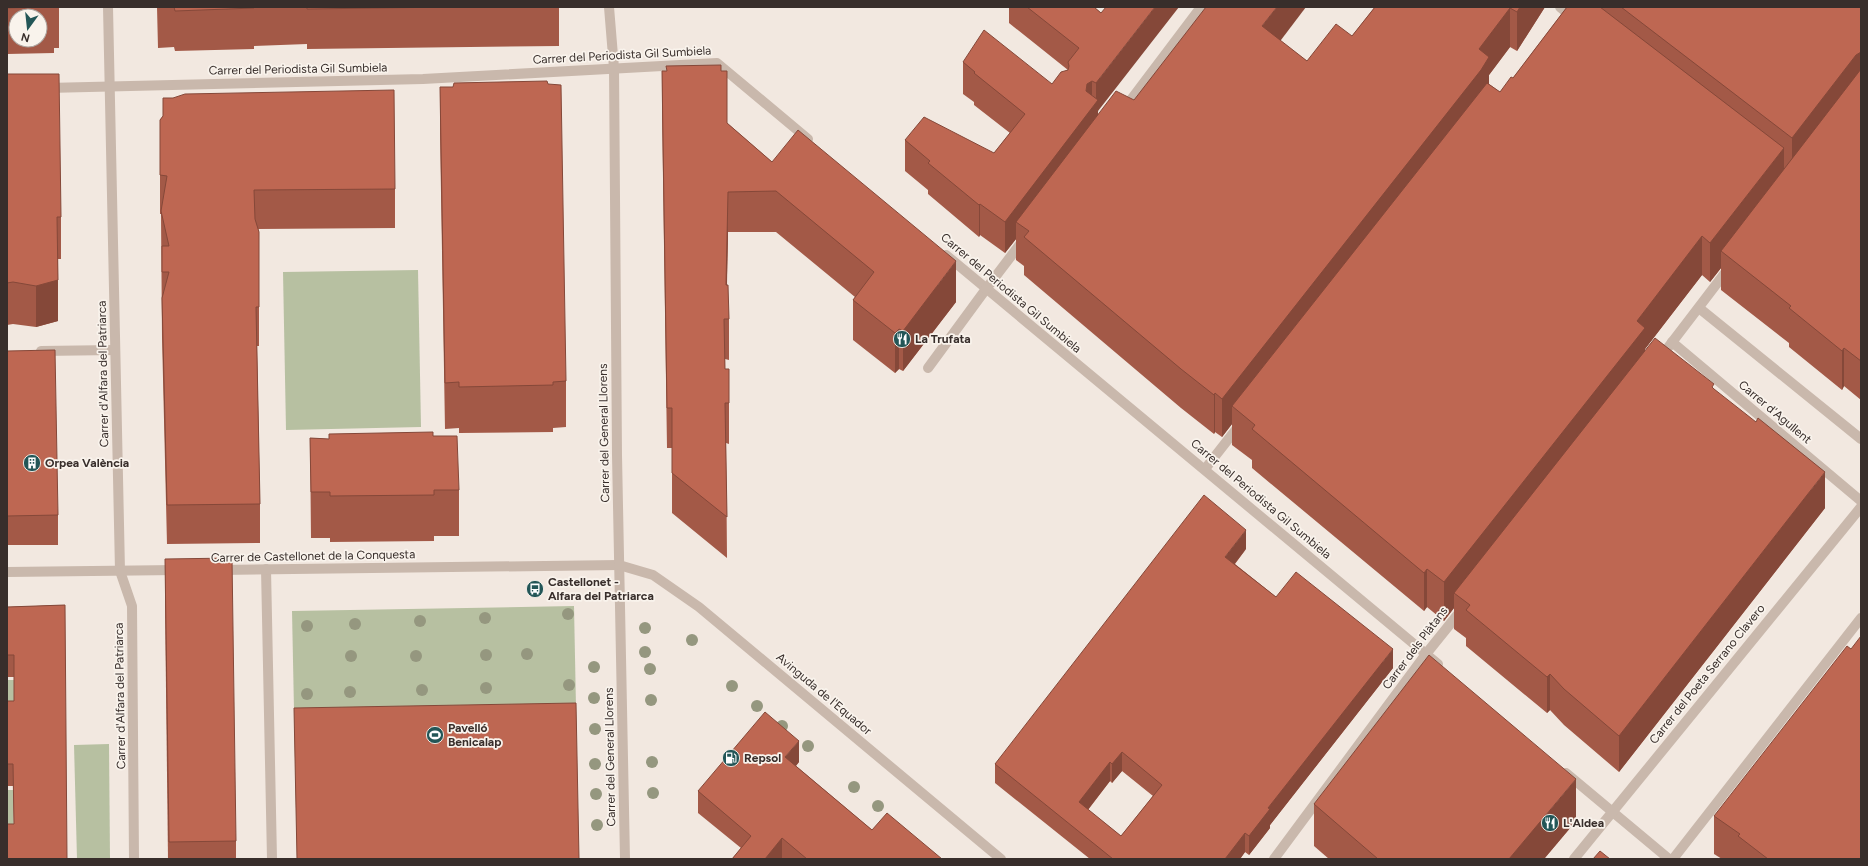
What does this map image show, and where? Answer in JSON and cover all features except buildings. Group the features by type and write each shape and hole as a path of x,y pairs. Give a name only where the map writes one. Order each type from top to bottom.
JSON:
{"street":[{"name":"Carrer d'Alfara del Patriarca","path":"108,7 120,571 132,606 134,859"},
{"name":"Carrer del General Llorens","path":"608,7 614,68 619,565 625,859"},
{"path":"1117,118 1200,7"},
{"path":"1564,11 1584,26"},
{"name":"Carrer del Periodista Gil Sumbiela","path":"39,88 423,79 717,63 815,145"},
{"path":"928,368 1033,228"},
{"name":"Carrer del Periodista Gil Sumbiela","path":"937,248 1444,669"},
{"path":"1652,367 1736,259"},
{"path":"1699,308 1861,439"},
{"name":"Carrer d'Agullent","path":"1672,342 1861,501"},
{"path":"30,352 115,350"},
{"path":"1204,469 1249,413"},
{"name":"Carrer del Poeta Serrano Clavero","path":"1574,859 1861,507"},
{"name":"Carrer de Castellonet de la Conquesta","path":"212,570 619,565"},
{"name":"Avinguda de l'Equador","path":"619,565 653,575 699,607 1001,859"},
{"path":"266,569 272,859"},
{"path":"7,572 189,570"},
{"name":"Carrer dels Plàtans","path":"1274,859 1426,654 1470,598"},
{"path":"1674,859 1861,618"},
{"path":"1558,766 1669,859"}],"green space":[{"path":"418,270 421,427 286,430 283,272"},
{"name":"Pavelló Benicalap","path":"574,606 579,859 297,859 292,611"},
{"path":"7,680 14,680 14,723 7,723"},
{"path":"109,744 110,859 77,859 74,745"},
{"path":"7,790 13,790 14,846 7,846"}],"place":[{"name":"La Trufata","path":"902,339"},
{"name":"Orpea València","path":"32,463"},
{"name":"Castellonet - Alfara del Patriarca","path":"535,589"},
{"name":"Pavelló Benicalap","path":"435,735"},
{"name":"Repsol","path":"731,758"},
{"name":"L'Aldea","path":"1550,823"}]}
